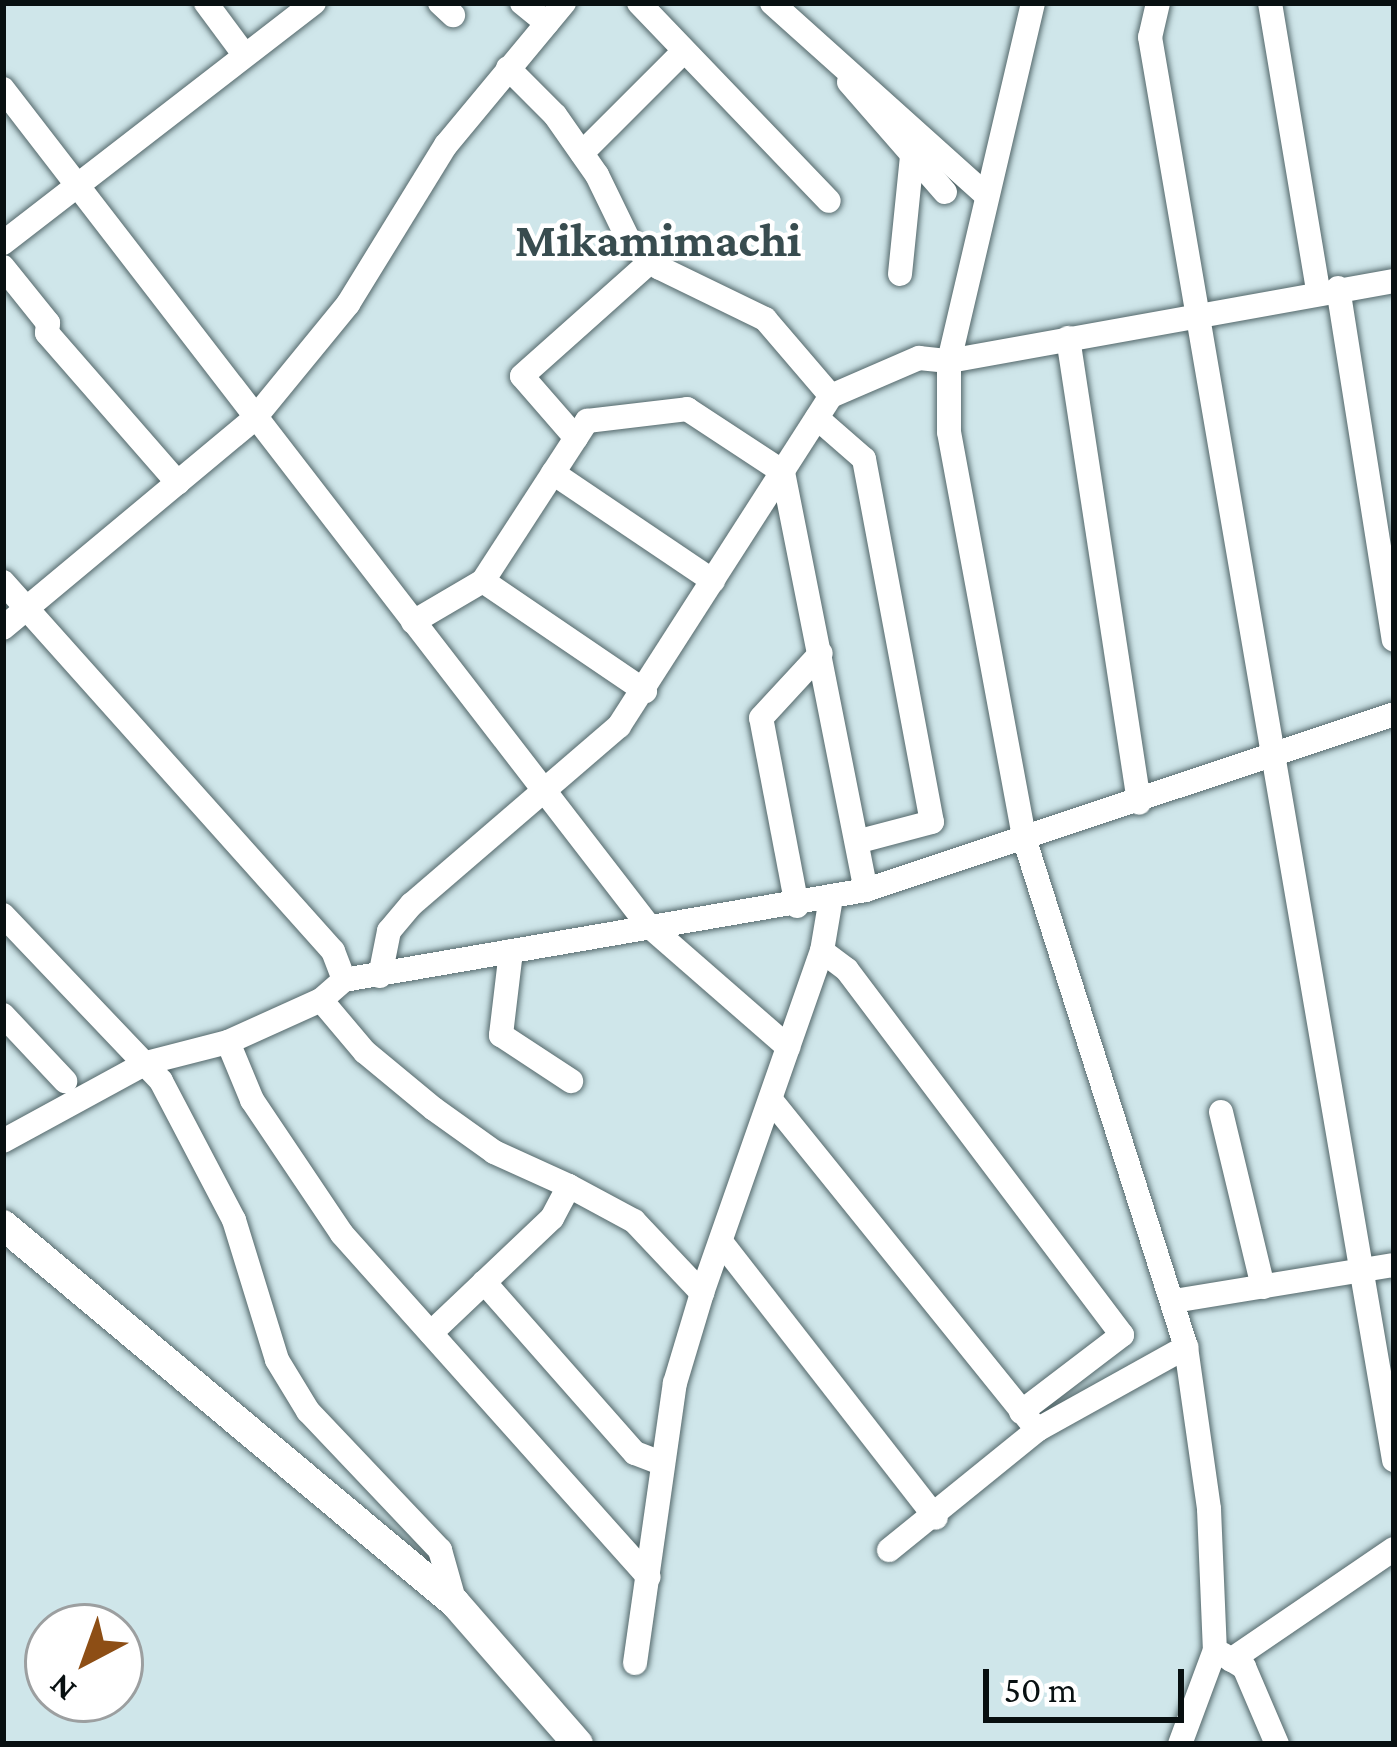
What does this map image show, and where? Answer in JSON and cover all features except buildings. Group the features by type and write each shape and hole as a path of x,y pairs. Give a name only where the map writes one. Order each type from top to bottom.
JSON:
{"street":[{"path":"206,3 243,52"},
{"path":"3,243 243,52 314,3"},
{"path":"3,628 254,419 348,304 446,145 555,13 522,3"},
{"path":"639,3 829,202"},
{"path":"772,3 986,196"},
{"path":"1033,3 949,361 950,431 1025,841 1186,1347 1223,1655 1180,1744"},
{"path":"1158,3 1150,37 1203,314 1273,758 1394,1460"},
{"path":"1270,3 1394,640"},
{"path":"582,153 684,51"},
{"path":"508,68 582,153 630,243 651,261 765,319 864,459 932,822 860,841"},
{"path":"848,70 850,89 945,192"},
{"path":"3,89 649,925 788,1047"},
{"path":"900,274 912,155"},
{"path":"576,438 522,376 651,261"},
{"path":"3,266 48,323 47,333 178,483"},
{"path":"380,976 389,931 412,904 619,726 824,407 919,358 949,361 1394,281"},
{"path":"1068,338 1138,803"},
{"path":"413,622 482,580 587,421 687,409 783,472 860,841 866,890"},
{"path":"553,473 713,581"},
{"path":"482,580 645,691"},
{"path":"3,582 333,951 344,980"},
{"path":"797,905 761,718 820,653"},
{"path":"3,1141 146,1063 228,1042 321,1000 344,980 866,890 1394,715"},
{"path":"635,1664 663,1464 702,1293 822,951 831,898"},
{"path":"3,915 146,1063 234,1220 277,1360 308,1411 440,1550 455,1603"},
{"path":"511,950 501,1035 572,1081"},
{"path":"822,951 847,970 1122,1335 1029,1421 936,1518 889,1550"},
{"path":"321,1000 365,1052 434,1109 494,1152 634,1221 702,1293"},
{"path":"3,1016 65,1081"},
{"path":"228,1042 252,1100 342,1234 649,1577"},
{"path":"771,1100 1029,1421"},
{"path":"1221,1112 1263,1287"},
{"path":"430,1333 552,1218 569,1186"},
{"path":"3,1225 455,1603 578,1744"},
{"path":"722,1243 936,1518"},
{"path":"1174,1301 1394,1265"},
{"path":"484,1282 635,1453 663,1464"},
{"path":"1029,1421 1186,1347"},
{"path":"1223,1655 1394,1549"},
{"path":"1223,1655 1244,1667 1277,1744"}],"district":[{"name":"Mikamimachi","path":"658,240"}]}
